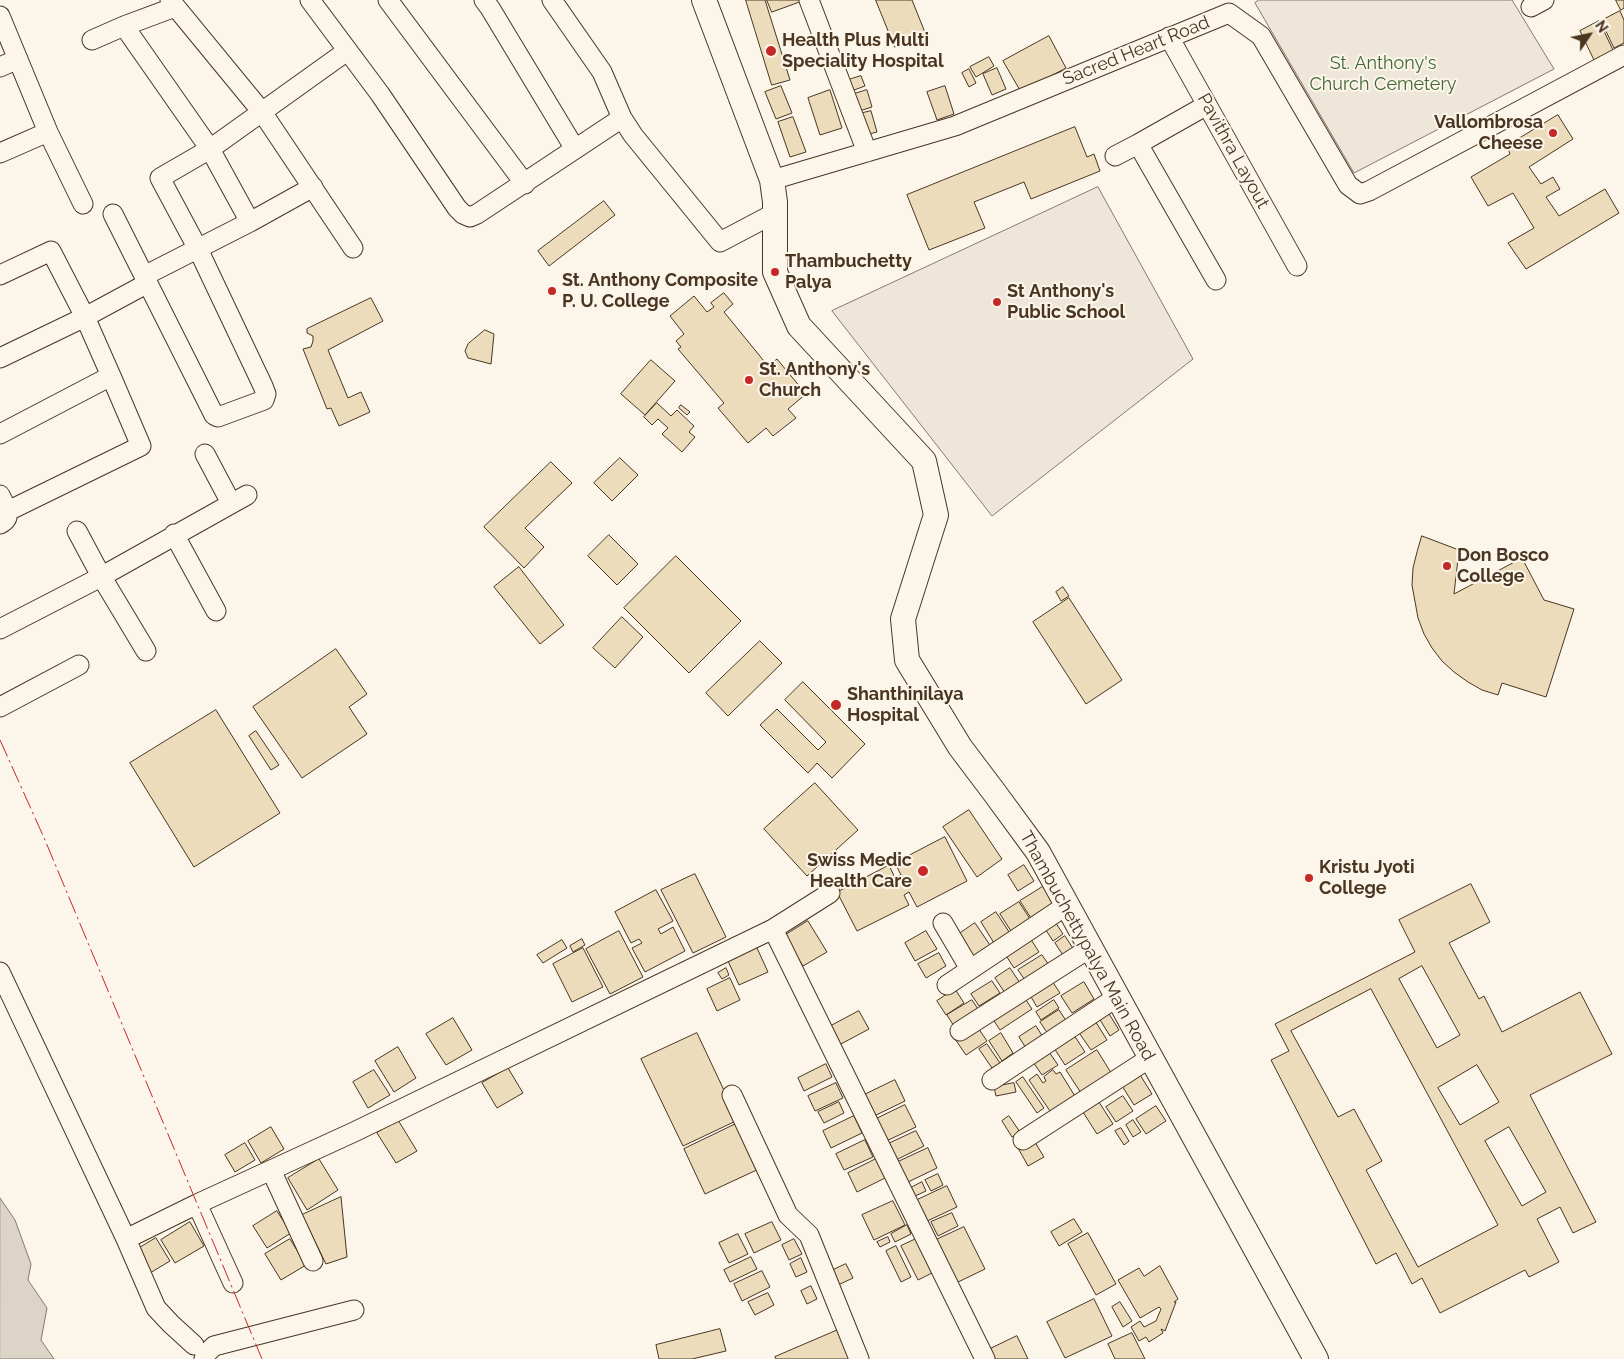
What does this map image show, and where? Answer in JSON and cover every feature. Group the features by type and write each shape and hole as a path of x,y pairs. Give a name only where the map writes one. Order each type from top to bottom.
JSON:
{"main road":[{"name":"Thambuchettypalya Main Road","path":"704,0 772,180 775,213 775,272 799,326 924,461 936,515 903,619 907,660 960,747 1038,852 1316,1359"}],"street":[{"path":"310,0 380,94 452,201 463,214 470,217 525,184 622,118"},
{"path":"388,0 525,184"},
{"path":"484,0 576,149"},
{"path":"552,0 602,72 622,118 633,135 720,242 775,213"},
{"path":"810,0 867,152"},
{"path":"92,40 173,3 262,112 354,248"},
{"name":"Sacred Heart Road","path":"772,180 955,126 1228,12 1261,36 1348,185 1360,194 1369,191 1624,55"},
{"path":"0,16 48,132 82,204"},
{"path":"124,26 210,149 250,222"},
{"name":"Pavithra Layout","path":"1170,37 1297,266"},
{"path":"113,214 214,415 218,417 264,400 266,394 263,386 198,249 160,178 210,149 347,51"},
{"path":"0,66 18,59"},
{"path":"1115,156 1208,105"},
{"path":"0,153 48,132"},
{"path":"1138,144 1216,280"},
{"path":"0,358 85,317 198,249 313,187"},
{"path":"0,275 51,251 85,317 141,446 3,510"},
{"path":"0,434 111,376"},
{"path":"0,630 239,499 205,454"},
{"path":"77,531 101,576 146,651"},
{"path":"174,534 216,611"},
{"path":"0,707 79,665"},
{"path":"126,1239 197,1204 363,1128 773,929 830,893"},
{"path":"947,985 1067,905"},
{"path":"943,923 970,969"},
{"path":"773,929 986,1359"},
{"path":"960,1031 1090,948"},
{"path":"0,972 126,1239 156,1308 199,1352 206,1353 214,1346 354,1310"},
{"path":"992,1080 1117,998"},
{"path":"1023,1140 1150,1058"},
{"path":"732,1095 788,1215 809,1235 859,1359"},
{"path":"271,1170 313,1260"},
{"path":"197,1204 233,1283"}],"green space":[{"name":"St. Anthony's Church Cemetery","path":"1259,0 1512,0 1554,69 1354,173 1255,3"},
{"path":"1098,187 1193,359 992,516 832,311"}],"shaded area":[{"path":"0,1198 15,1220 31,1264 28,1280 47,1308 41,1340 54,1359 0,1359"}],"building":[{"path":"746,0 765,0 790,80 772,85"},
{"path":"767,0 805,0 772,12"},
{"path":"876,0 912,0 926,35 895,47"},
{"path":"1616,0 1624,0 1624,8 1621,10"},
{"path":"1620,11 1624,20 1624,43 1614,48 1601,21"},
{"path":"1599,21 1613,50 1594,60 1580,31"},
{"path":"1049,36 1066,68 1021,92 1003,61"},
{"path":"989,57 994,66 976,77 970,67"},
{"path":"997,68 1006,89 992,95 983,74"},
{"path":"969,69 976,83 969,87 962,73"},
{"path":"861,76 865,86 846,93 842,82"},
{"path":"781,86 792,113 776,119 765,92"},
{"path":"945,86 954,114 937,120 927,92"},
{"path":"830,90 842,128 820,135 808,98"},
{"path":"867,90 872,107 853,113 848,96"},
{"path":"871,111 877,132 861,136 855,115"},
{"path":"1558,115 1573,139 1529,167 1541,184 1553,177 1560,189 1546,197 1559,216 1605,189 1619,213 1526,269 1508,243 1534,228 1513,193 1488,206 1471,177 1510,154 1507,146"},
{"path":"793,117 806,152 790,157 778,122"},
{"path":"1075,127 1087,157 1094,154 1100,171 1031,199 1024,182 974,202 985,228 929,250 907,195"},
{"path":"604,201 615,215 549,266 538,251"},
{"name":"St. Anthony's Church","path":"724,293 733,304 724,312 768,366 777,359 806,394 788,409 796,418 773,436 766,428 748,443 718,408 724,403 678,349 681,347 676,341 684,334 670,316 694,296 707,312 714,307 711,303"},
{"path":"371,298 383,321 328,350 348,398 361,392 370,412 339,426 331,408 327,409 303,349 311,347 313,341 313,336 307,333 307,329"},
{"path":"485,330 494,334 491,364 468,358 465,351 468,344"},
{"path":"651,360 675,381 645,415 621,394"},
{"path":"657,403 671,416 677,410 694,426 689,432 695,437 682,452 662,434 668,428 658,419 652,425 644,417"},
{"path":"681,405 690,412 687,415 679,408"},
{"path":"620,458 638,475 612,501 594,483"},
{"path":"551,462 572,483 525,528 544,547 524,568 484,527"},
{"path":"609,535 638,564 617,585 588,556"},
{"path":"1422,536 1459,550 1454,594 1522,558 1544,600 1574,609 1546,697 1502,683 1498,695 1482,690 1454,672 1442,661 1424,634 1418,618 1412,585 1413,568"},
{"path":"676,556 741,621 689,673 624,608"},
{"path":"519,567 564,625 540,644 494,587"},
{"path":"1063,587 1069,596 1061,601 1056,592"},
{"path":"1069,598 1122,680 1086,704 1033,622"},
{"path":"622,617 643,637 615,668 593,648"},
{"path":"760,641 782,663 728,716 706,693"},
{"path":"336,649 367,694 349,707 367,734 302,778 253,707"},
{"path":"803,682 865,744 832,778 817,763 808,773 760,725 777,709 818,750 826,742 785,700"},
{"path":"216,710 280,813 194,867 130,763"},
{"path":"256,731 279,765 271,770 249,736"},
{"path":"815,783 858,830 807,876 764,829"},
{"path":"969,810 1002,859 977,877 943,827"},
{"path":"945,837 967,881 917,907 909,892 904,895 909,905 857,931 837,892 889,865 895,878 901,875 895,863"},
{"path":"1024,865 1034,881 1018,891 1008,875"},
{"path":"695,874 726,937 693,953 661,890"},
{"path":"1471,884 1490,922 1449,943 1479,999 1484,996 1502,1032 1580,992 1612,1054 1530,1095 1596,1222 1573,1233 1560,1207 1537,1219 1559,1262 1529,1277 1525,1270 1440,1313 1422,1278 1412,1284 1396,1253 1376,1264 1271,1060 1289,1051 1275,1024 1415,952 1399,920","holes":["1422,966 1460,1035 1437,1048 1399,979","1371,989 1498,1225 1418,1267 1366,1170 1382,1161 1354,1109 1338,1117 1291,1031","1477,1065 1499,1102 1460,1125 1438,1088","1509,1127 1546,1192 1522,1206 1485,1141"]},
{"path":"1044,886 1055,903 1031,918 1020,901"},
{"path":"656,890 673,921 658,929 661,934 673,927 685,951 645,972 632,948 642,943 639,939 631,943 615,912"},
{"path":"1019,902 1030,919 1011,931 1000,914"},
{"path":"996,912 1013,938 997,948 981,922"},
{"path":"1052,917 1063,934 1053,941 1042,924"},
{"path":"808,921 827,952 803,966 784,936"},
{"path":"975,923 992,948 975,959 959,934"},
{"path":"619,931 643,977 610,994 586,949"},
{"path":"926,931 937,949 915,961 905,943"},
{"path":"1065,936 1076,953 1066,960 1055,943"},
{"path":"1030,938 1039,952 1014,968 1005,954"},
{"path":"582,939 585,945 573,952 570,946"},
{"path":"562,940 567,948 543,963 537,955"},
{"path":"583,948 603,987 572,1002 553,964"},
{"path":"757,948 768,972 739,985 728,961"},
{"path":"939,953 946,966 926,978 918,964"},
{"path":"1042,955 1051,968 1027,983 1018,970"},
{"path":"726,968 729,975 722,979 718,973"},
{"path":"1010,968 1022,986 1007,996 995,978"},
{"path":"730,978 740,1000 717,1011 707,989"},
{"path":"992,981 1000,993 979,1006 971,994"},
{"path":"1052,981 1060,993 1037,1007 1030,995"},
{"path":"1084,982 1094,999 1072,1013 1061,996"},
{"path":"955,989 964,1003 946,1015 937,1001"},
{"path":"1022,994 1032,1009 1000,1030 990,1015"},
{"path":"972,1000 982,1015 957,1031 947,1015"},
{"path":"1054,1000 1059,1008 1041,1020 1036,1012"},
{"path":"1106,1009 1119,1030 1110,1036 1097,1015"},
{"path":"1059,1010 1067,1022 1048,1034 1040,1022"},
{"path":"859,1011 869,1029 839,1045 829,1027"},
{"path":"1092,1016 1107,1040 1091,1050 1075,1027"},
{"path":"453,1018 472,1050 446,1065 426,1034"},
{"path":"976,1025 987,1041 966,1055 955,1039"},
{"path":"1036,1026 1046,1042 1029,1053 1019,1037"},
{"path":"697,1033 738,1120 683,1146 641,1059"},
{"path":"1001,1033 1013,1053 1002,1061 989,1041"},
{"path":"1074,1035 1085,1052 1065,1065 1054,1048"},
{"path":"987,1044 1000,1063 992,1068 979,1049"},
{"path":"398,1047 416,1078 394,1092 375,1061"},
{"path":"1097,1050 1113,1076 1083,1096 1066,1070"},
{"path":"1049,1052 1058,1065 1042,1075 1033,1062"},
{"path":"826,1064 832,1077 804,1091 798,1078"},
{"path":"508,1068 523,1093 497,1108 482,1083"},
{"path":"374,1070 390,1095 368,1108 353,1082"},
{"path":"1053,1070 1056,1074 1060,1072 1078,1101 1054,1117 1029,1080 1037,1074 1043,1083 1046,1081 1044,1077"},
{"path":"1137,1070 1152,1094 1134,1105 1119,1081"},
{"path":"1023,1077 1044,1108 1037,1113 1016,1082"},
{"path":"895,1080 905,1101 870,1118 860,1097"},
{"path":"836,1083 843,1098 815,1111 808,1096"},
{"path":"1014,1083 1016,1092 996,1096 994,1087"},
{"path":"1123,1096 1133,1111 1116,1122 1106,1107"},
{"path":"1097,1099 1113,1124 1097,1134 1081,1109"},
{"path":"839,1102 844,1113 824,1123 818,1112"},
{"path":"905,1105 916,1127 882,1143 872,1121"},
{"path":"1156,1106 1166,1121 1146,1134 1136,1119"},
{"path":"854,1116 862,1133 831,1148 823,1131"},
{"path":"1009,1116 1020,1132 1012,1137 1002,1121"},
{"path":"398,1120 417,1151 396,1163 377,1133"},
{"path":"1133,1120 1141,1132 1133,1137 1126,1125"},
{"path":"740,1122 761,1168 705,1194 684,1149"},
{"path":"271,1127 284,1149 261,1163 248,1141"},
{"path":"1121,1128 1129,1141 1124,1145 1115,1131"},
{"path":"916,1131 924,1146 894,1161 886,1145"},
{"path":"1033,1139 1044,1157 1028,1166 1018,1148"},
{"path":"865,1140 873,1157 844,1170 836,1154"},
{"path":"245,1143 255,1160 235,1172 225,1155"},
{"path":"928,1148 937,1168 908,1182 898,1162"},
{"path":"319,1159 338,1190 307,1210 288,1178"},
{"path":"876,1159 885,1178 857,1192 848,1173"},
{"path":"938,1174 943,1185 931,1191 925,1180"},
{"path":"922,1182 926,1191 913,1197 909,1189"},
{"path":"947,1186 957,1207 923,1223 913,1202"},
{"path":"341,1197 347,1257 326,1264 302,1215"},
{"path":"893,1201 905,1225 874,1240 862,1215"},
{"path":"277,1211 291,1233 267,1248 253,1226"},
{"path":"952,1213 958,1226 938,1236 931,1222"},
{"path":"1074,1219 1082,1232 1059,1246 1051,1232"},
{"path":"190,1222 204,1246 175,1263 161,1240"},
{"path":"772,1222 781,1240 754,1253 745,1234"},
{"path":"907,1225 911,1234 895,1242 891,1234"},
{"path":"964,1227 985,1269 956,1283 936,1240"},
{"path":"1088,1233 1116,1284 1096,1295 1068,1244"},
{"path":"738,1234 748,1254 729,1263 719,1243"},
{"path":"888,1237 890,1242 880,1247 877,1242"},
{"path":"156,1238 170,1261 150,1273 136,1250"},
{"path":"290,1239 306,1265 281,1280 265,1254"},
{"path":"794,1239 802,1254 789,1260 782,1245"},
{"path":"916,1239 932,1273 918,1280 901,1246"},
{"path":"896,1246 911,1277 901,1282 886,1251"},
{"path":"751,1257 757,1269 730,1282 724,1270"},
{"path":"801,1258 807,1272 796,1277 790,1264"},
{"path":"846,1264 853,1278 838,1285 831,1271"},
{"path":"1160,1266 1178,1299 1174,1302 1176,1302 1165,1331 1161,1329 1163,1333 1149,1342 1146,1337 1139,1341 1131,1327 1140,1321 1144,1327 1156,1321 1161,1309 1159,1307 1140,1318 1118,1280 1139,1268 1144,1276"},
{"path":"762,1271 770,1287 742,1301 734,1284"},
{"path":"811,1286 817,1299 807,1304 801,1291"},
{"path":"768,1293 774,1305 755,1315 748,1302"},
{"path":"1094,1299 1112,1336 1065,1358 1047,1322"},
{"path":"1120,1302 1132,1321 1123,1327 1112,1307"},
{"path":"720,1329 726,1351 692,1359 659,1359 656,1345"},
{"path":"838,1330 850,1359 776,1359 775,1357"},
{"path":"1132,1333 1145,1359 1115,1359 1108,1344"},
{"path":"1017,1336 1028,1359 990,1359 986,1351"}],"power":[{"path":"0,740 45,840 262,1359"}],"place":[{"name":"Health Plus Multi Speciality Hospital","path":"771,51"},
{"name":"Vallombrosa Cheese","path":"1553,133"},
{"name":"Thambuchetty Palya","path":"775,272"},
{"name":"St. Anthony Composite P. U. College","path":"552,291"},
{"name":"St Anthony's Public School","path":"997,302"},
{"name":"St. Anthony's Church","path":"749,380"},
{"name":"Don Bosco College","path":"1447,566"},
{"name":"Shanthinilaya Hospital","path":"836,705"},
{"name":"Swiss Medic Health Care","path":"923,871"},
{"name":"Kristu Jyoti College","path":"1309,878"}]}
